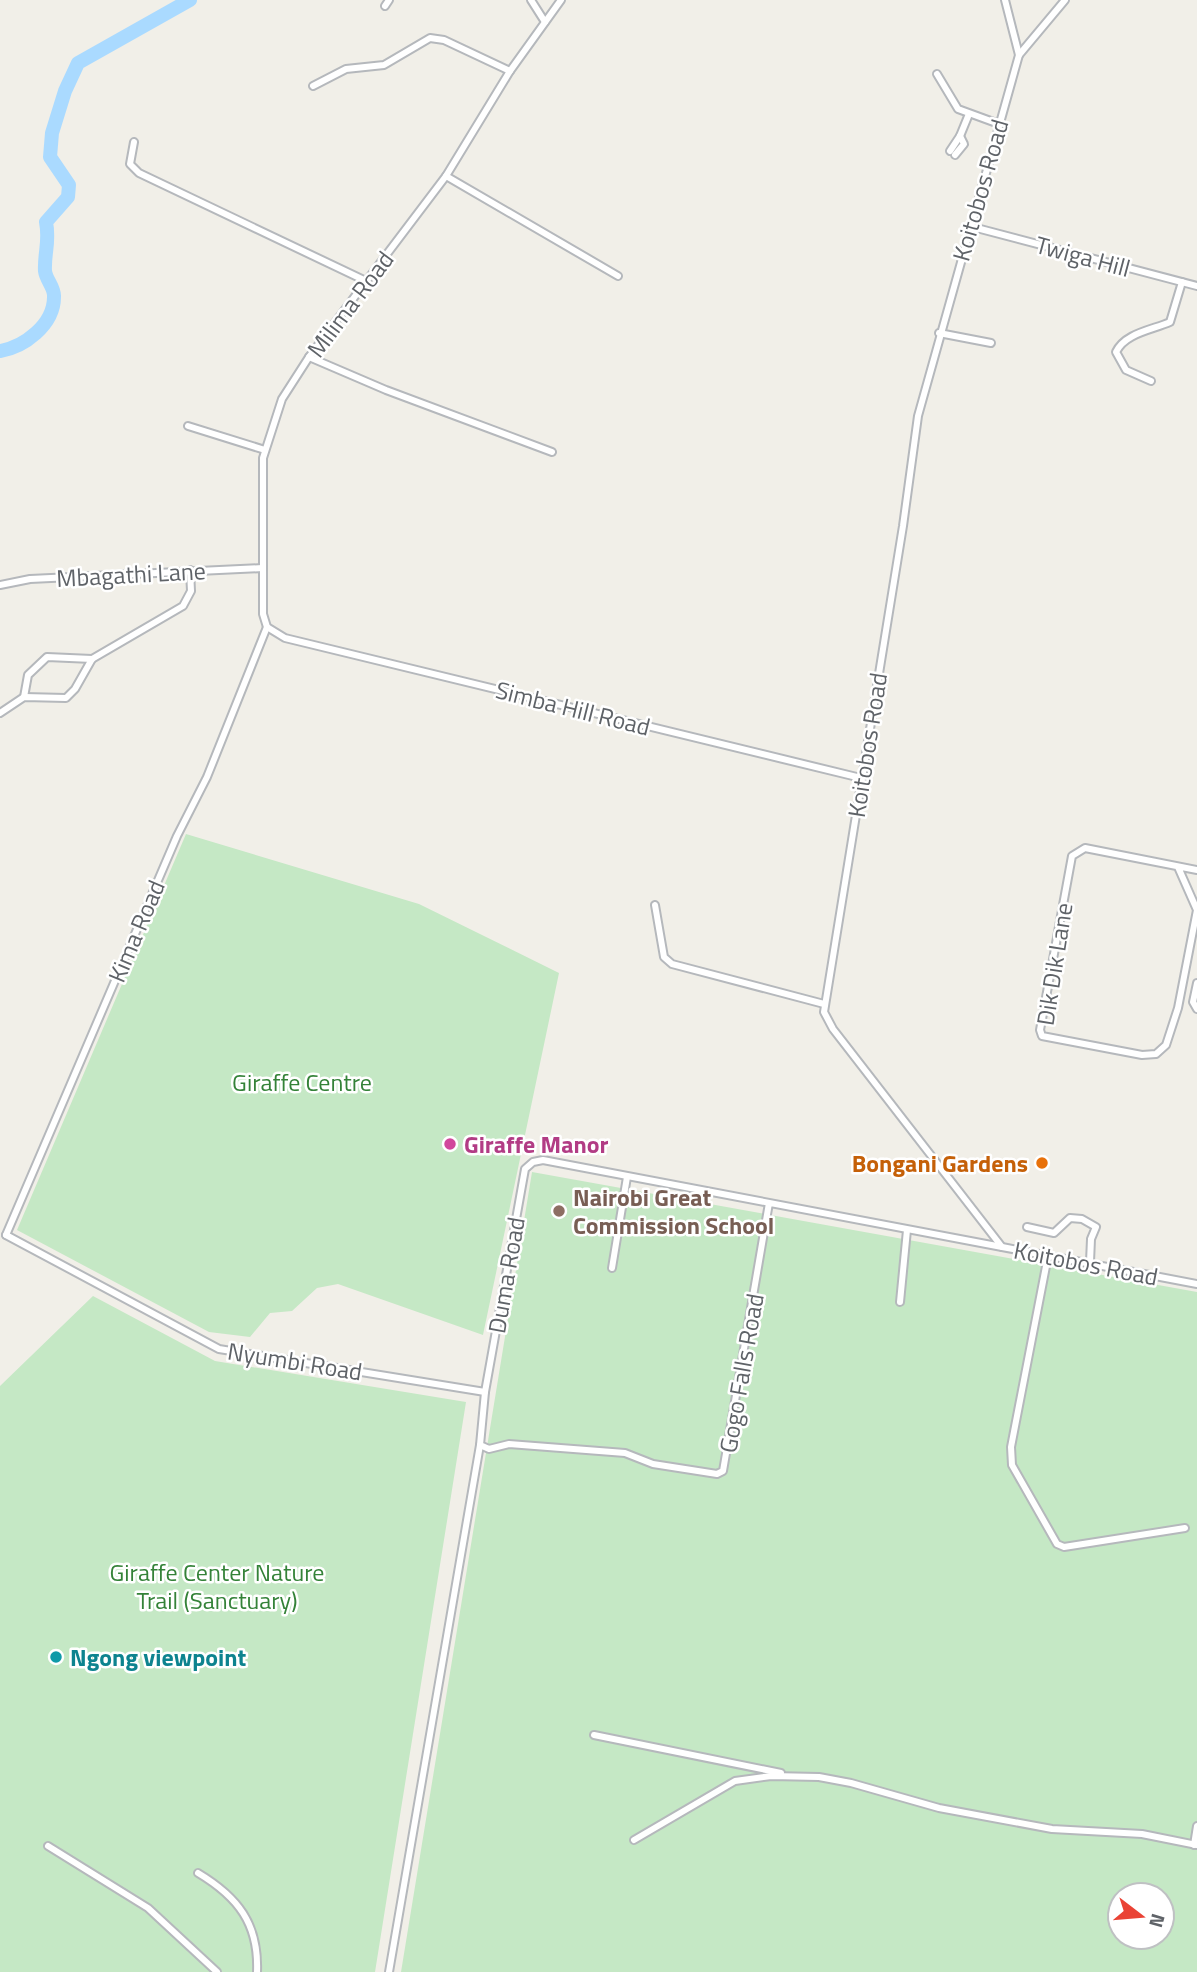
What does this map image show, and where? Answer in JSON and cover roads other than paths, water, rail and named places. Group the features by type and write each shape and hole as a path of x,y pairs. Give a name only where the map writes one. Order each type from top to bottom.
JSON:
{"street":[{"path":"531,0 545,22"},
{"name":"Milima Road","path":"267,627 263,614 265,450 282,399 309,357 446,176 510,71 561,0"},
{"path":"1005,0 1019,55"},
{"path":"1019,55 1065,0"},
{"path":"313,86 346,69 384,65 430,38 444,40 510,71"},
{"name":"Koitobos Road","path":"1019,55 918,416 824,1004 832,1029 1002,1247 1197,1284"},
{"path":"932,85 939,77 955,106 999,124"},
{"path":"952,153 964,144 961,136 970,114"},
{"path":"134,142 130,164 139,173 366,281"},
{"path":"446,176 618,276"},
{"name":"Twiga Hill","path":"969,226 1197,286"},
{"path":"1151,381 1126,370 1116,352 1119,346 1141,331 1170,321 1182,282"},
{"path":"939,334 991,343"},
{"path":"309,357 386,390 552,452"},
{"path":"188,426 265,450"},
{"name":"Mbagathi Lane","path":"0,585 30,579 263,568"},
{"path":"0,713 24,697 66,698 75,689 92,659 183,606 191,591 190,570"},
{"name":"Simba Hill Road","path":"267,627 285,638 861,778"},
{"name":"Kima Road","path":"3,1236 171,848 207,777 267,627"},
{"path":"24,697 28,675 47,657 92,659"},
{"name":"Dik Dik Lane","path":"1178,867 1197,910 1178,1008 1166,1045 1156,1054 1142,1055 1042,1036 1040,1030 1072,856 1085,848 1197,870"},
{"path":"655,905 664,957 673,964 824,1004"},
{"path":"1197,983 1193,1002 1197,1009"},
{"name":"Duma Road","path":"389,1972 481,1445 485,1392 525,1169 533,1162 543,1160 627,1177"},
{"path":"612,1268 627,1177 1002,1247"},
{"name":"Gogo Falls Road","path":"481,1445 489,1449 509,1444 625,1453 653,1464 717,1474 723,1471 769,1203"},
{"path":"1027,1227 1054,1233 1070,1218 1082,1219 1096,1227 1090,1262"},
{"path":"900,1302 907,1230"},
{"name":"Nyumbi Road","path":"3,1236 219,1349 485,1392"},
{"path":"1048,1256 1013,1434 1012,1465 1057,1544 1064,1547 1185,1528"},
{"path":"594,1735 799,1777 851,1783 939,1808 1052,1829 1142,1834 1195,1845 1197,1826"},
{"path":"634,1840 735,1781 799,1777"},
{"path":"48,1846 148,1908 217,1972"},
{"path":"198,1873 227,1894 248,1921 256,1941 257,1972"}],"waterway":[{"path":"0,351 28,340 43,325 53,307 54,294 45,271 46,222 68,197 69,185 50,157 52,133 65,91 78,63 190,0"}],"place":[{"name":"Giraffe Manor","path":"450,1144"},
{"name":"Bongani Gardens","path":"1042,1163"},
{"name":"Nairobi Great Commission School","path":"559,1211"},
{"name":"Ngong viewpoint","path":"56,1657"}],"park label":[{"name":"Giraffe Centre","path":"302,1082"},
{"name":"Giraffe Center Nature Trail (Sanctuary)","path":"217,1586"}]}
